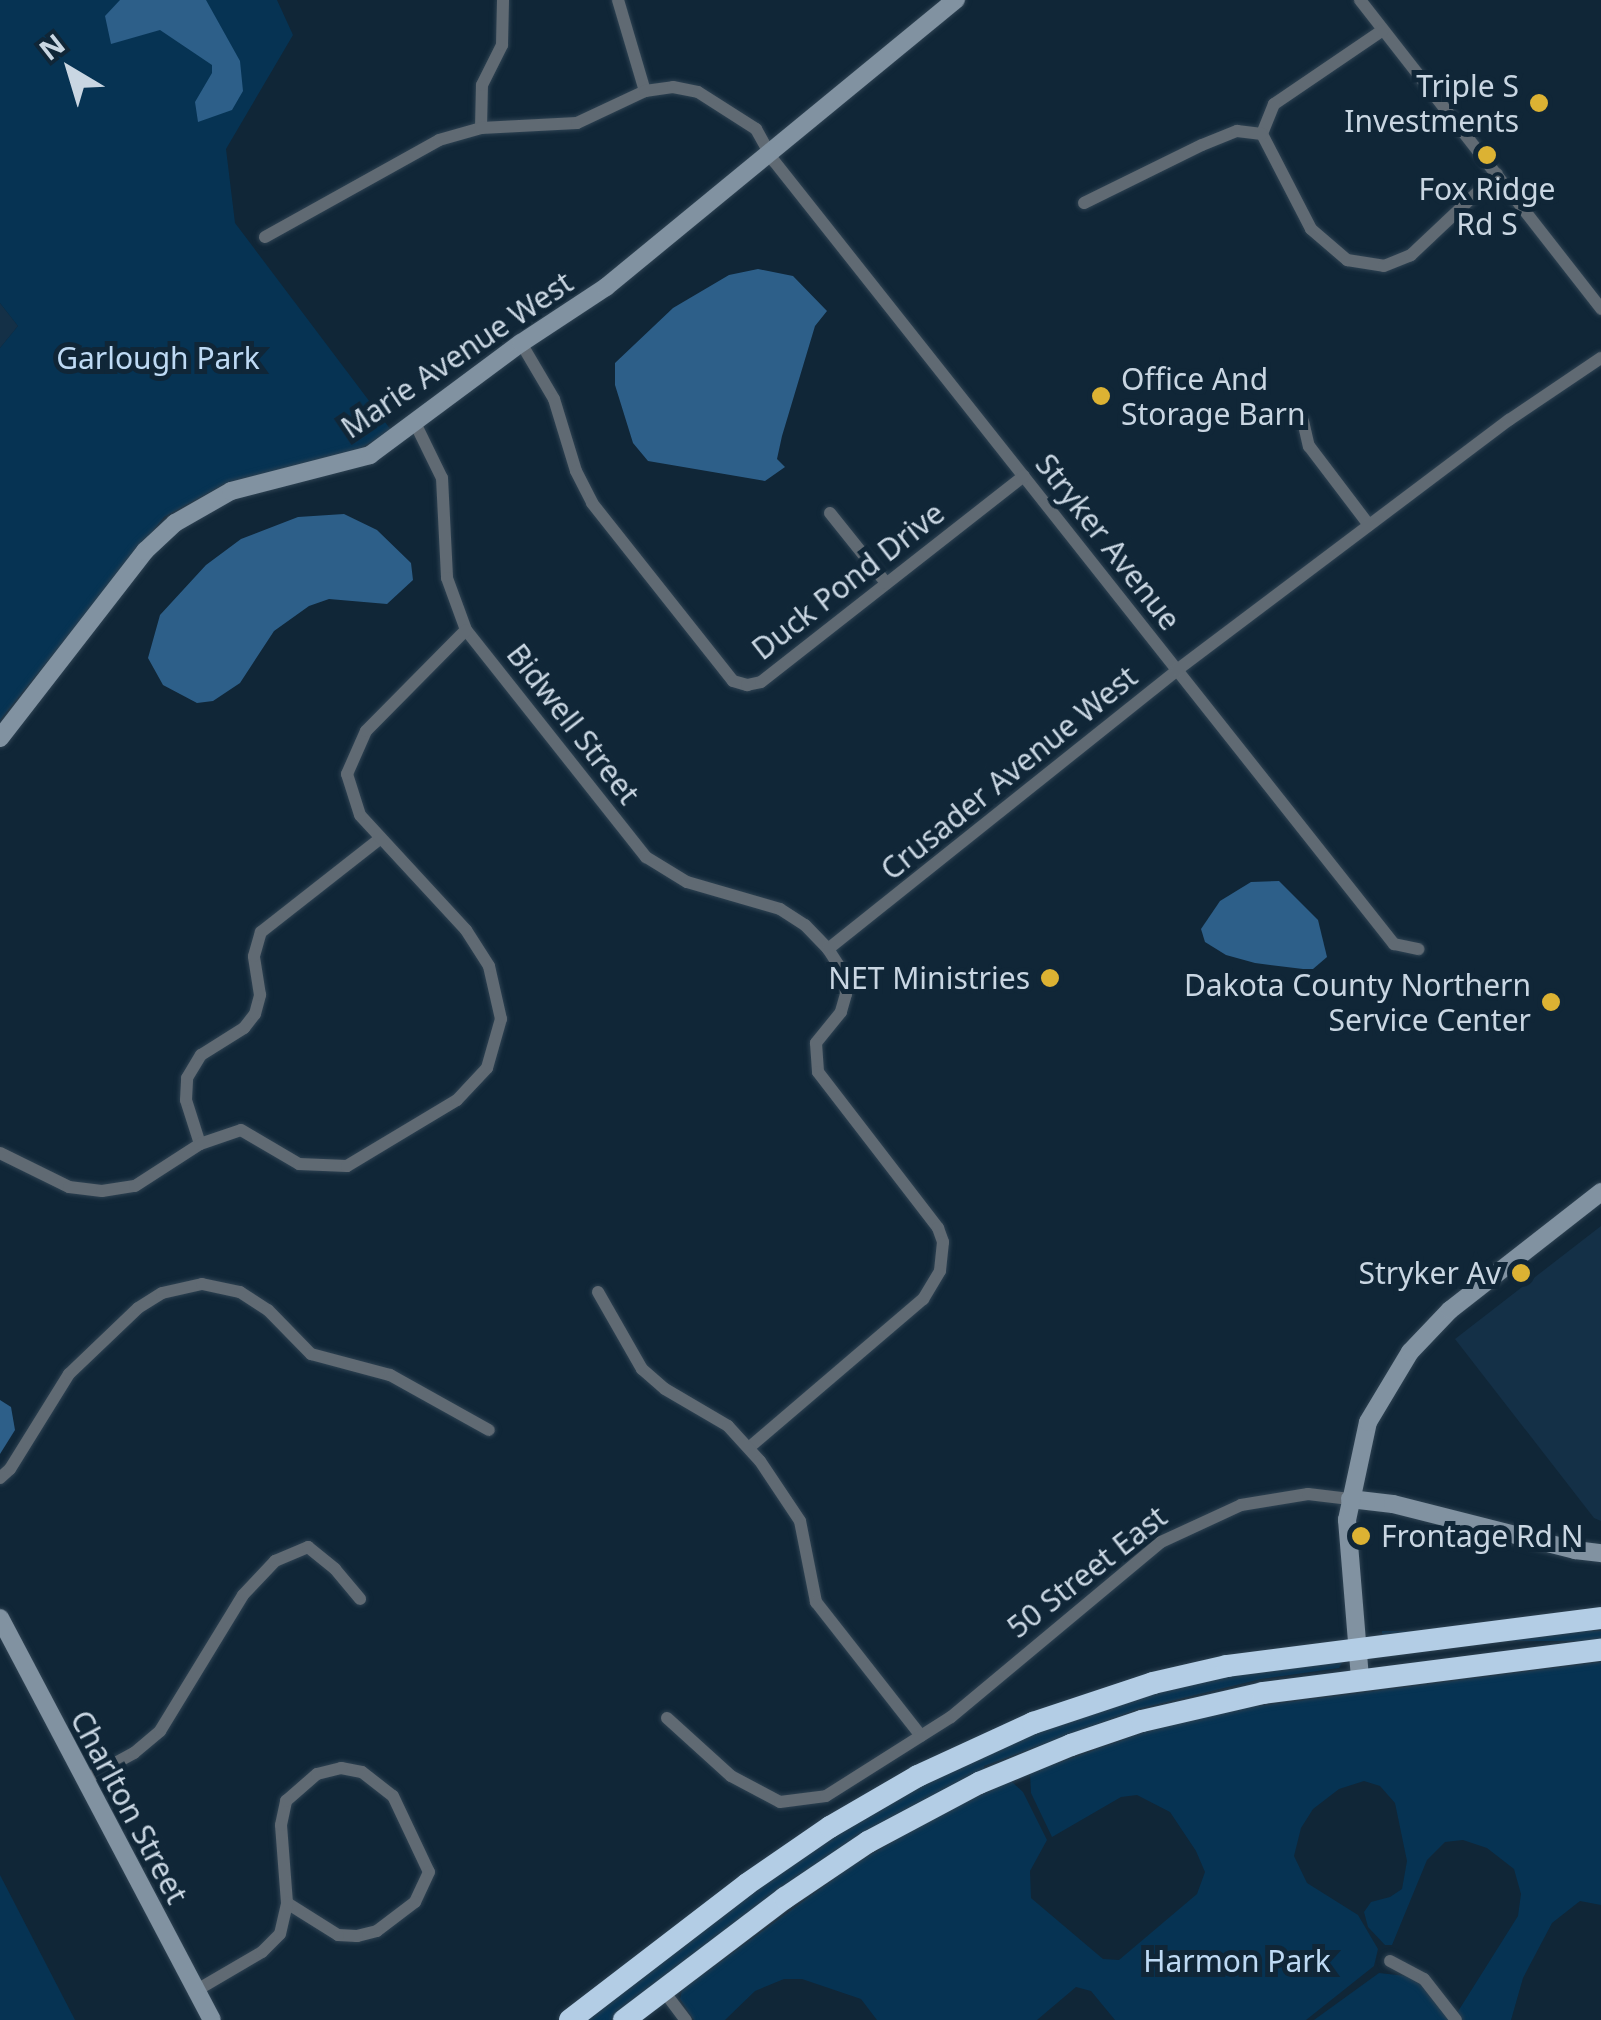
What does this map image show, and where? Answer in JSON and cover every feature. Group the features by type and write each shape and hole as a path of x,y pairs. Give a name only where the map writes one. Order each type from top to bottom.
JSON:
{"highway":[{"path":"574,2020 799,1848 963,1753 1057,1714 1153,1684 1253,1661 1601,1618"},
{"path":"624,2020 846,1855 1001,1772 1117,1729 1190,1708 1360,1678 1601,1650"}],"street":[{"path":"480,128 482,85 502,45 503,0"},
{"path":"265,237 439,140 480,128 577,122 645,91 618,0"},
{"name":"Marie Avenue West","path":"0,738 145,551 175,523 230,491 364,458 521,343 606,287 956,0"},
{"path":"1360,0 1601,309"},
{"path":"1383,30 1274,104 1262,134 1311,229 1347,260 1384,266 1411,255 1497,174"},
{"name":"Stryker Avenue","path":"645,91 674,88 698,92 756,129 768,152 1394,944 1418,949"},
{"path":"1084,203 1219,138 1236,132 1262,134"},
{"name":"Duck Pond Drive","path":"521,343 554,399 576,471 592,503 733,681 746,685 760,682 1024,476"},
{"name":"Crusader Avenue West","path":"828,949 1177,670 1509,420 1601,358"},
{"path":"1303,421 1309,446 1369,525"},
{"name":"Bidwell Street","path":"415,423 442,478 447,578 466,630 646,857 687,882 780,909 805,925 828,949"},
{"path":"830,513 886,584"},
{"path":"0,1152 69,1187 102,1191 135,1186 200,1144 241,1130 298,1164 322,1169 346,1166 457,1100 487,1068 501,1019 489,966 466,930 360,815 350,796 348,774 366,731 466,630"},
{"path":"200,1144 186,1100 187,1078 201,1055 244,1028 254,1014 260,995 254,956 261,932 381,838"},
{"path":"750,1448 947,1273 938,1228 816,1065 819,1036 841,1012 846,994 845,975 828,949"},
{"path":"1360,1678 1346,1520 1368,1422 1410,1352 1450,1310 1601,1192"},
{"path":"0,1478 10,1469 69,1374 138,1308 162,1293 202,1284 240,1292 268,1310 312,1354 390,1375 489,1430"},
{"path":"598,1292 642,1368 666,1389 716,1417 750,1448 800,1522 816,1602 921,1736"},
{"name":"50 Street East","path":"667,1718 731,1776 780,1802 826,1796 951,1717 1161,1542 1241,1505 1308,1494 1393,1504 1601,1553"},
{"path":"84,1780 134,1753 160,1731 243,1595 275,1562 308,1548 335,1569 360,1599"},
{"name":"Charlton Street","path":"0,1618 212,2020"},
{"path":"197,1990 262,1952 280,1934 287,1902 280,1825 286,1801 317,1774 340,1768 362,1772 380,1782 393,1796 428,1872 415,1902 376,1930 356,1936 338,1934 287,1902"},
{"path":"1390,1961 1424,1978 1456,2020"},
{"path":"663,1990 686,2020"}],"shaded area":[{"path":"120,0 206,0 240,61 243,91 232,110 198,122 195,102 212,73 212,65 160,30 111,44 105,16"},
{"path":"758,269 793,276 827,311 815,326 782,436 777,459 785,467 765,481 648,461 633,443 615,385 615,363 673,308 729,275"},
{"path":"0,303 18,326 0,348"},
{"path":"344,514 377,530 411,563 413,580 387,604 329,599 309,606 274,631 240,683 213,701 197,703 163,685 148,658 160,615 206,565 241,539 298,517"},
{"path":"1279,881 1318,920 1327,957 1313,969 1255,963 1226,955 1205,942 1201,929 1220,901 1251,882"},
{"path":"1601,1226 1601,1521 1594,1518 1455,1339"},
{"path":"0,1400 11,1407 15,1430 0,1454"}],"green space":[{"name":"Garlough Park","path":"0,0 277,0 293,35 226,149 235,223 391,430 353,453 228,482 164,517 0,720 0,348 18,326 0,303"},
{"path":"1382,1631 1601,1631 1601,1641 1382,1641"},
{"path":"1343,1661 1339,1668 1261,1679 1138,1709 984,1766 985,1771 720,1936 611,2020 587,2020 813,1848 921,1783 1083,1714 1229,1674"},
{"path":"1601,1662 1601,1905 1580,1901 1552,1923 1523,1978 1511,2020 1461,2020 1457,2013 1518,1916 1521,1894 1514,1869 1487,1848 1463,1840 1445,1842 1427,1860 1392,1945 1385,1945 1368,1927 1364,1912 1371,1902 1402,1889 1407,1861 1395,1803 1380,1786 1364,1781 1339,1789 1313,1809 1301,1828 1294,1856 1307,1883 1358,1915 1378,1949 1374,1966 1306,2020 1115,2020 1091,1991 1076,1987 1037,2020 877,2020 861,1999 802,1979 784,1979 755,1991 725,2020 694,2020 680,1999 682,1990 853,1865 939,1815 1011,1781 1023,1792 1047,1840 1030,1871 1031,1898 1103,1959 1119,1960 1197,1894 1205,1872 1196,1851 1170,1812 1137,1795 1121,1797 1052,1837 1031,1793 1030,1773 1145,1732 1242,1708"},
{"path":"0,1875 75,2020 0,2020"},
{"name":"Harmon Park","path":"1379,1973 1415,1977 1451,2020 1314,2020"}],"place":[{"name":"Triple S Investments","path":"1539,103"},
{"name":"Fox Ridge Rd S","path":"1487,155"},
{"name":"Office And Storage Barn","path":"1101,396"},
{"name":"NET Ministries","path":"1050,978"},
{"name":"Dakota County Northern Service Center","path":"1551,1002"},
{"name":"Stryker Av","path":"1521,1273"},
{"name":"Frontage Rd N","path":"1361,1536"}]}
